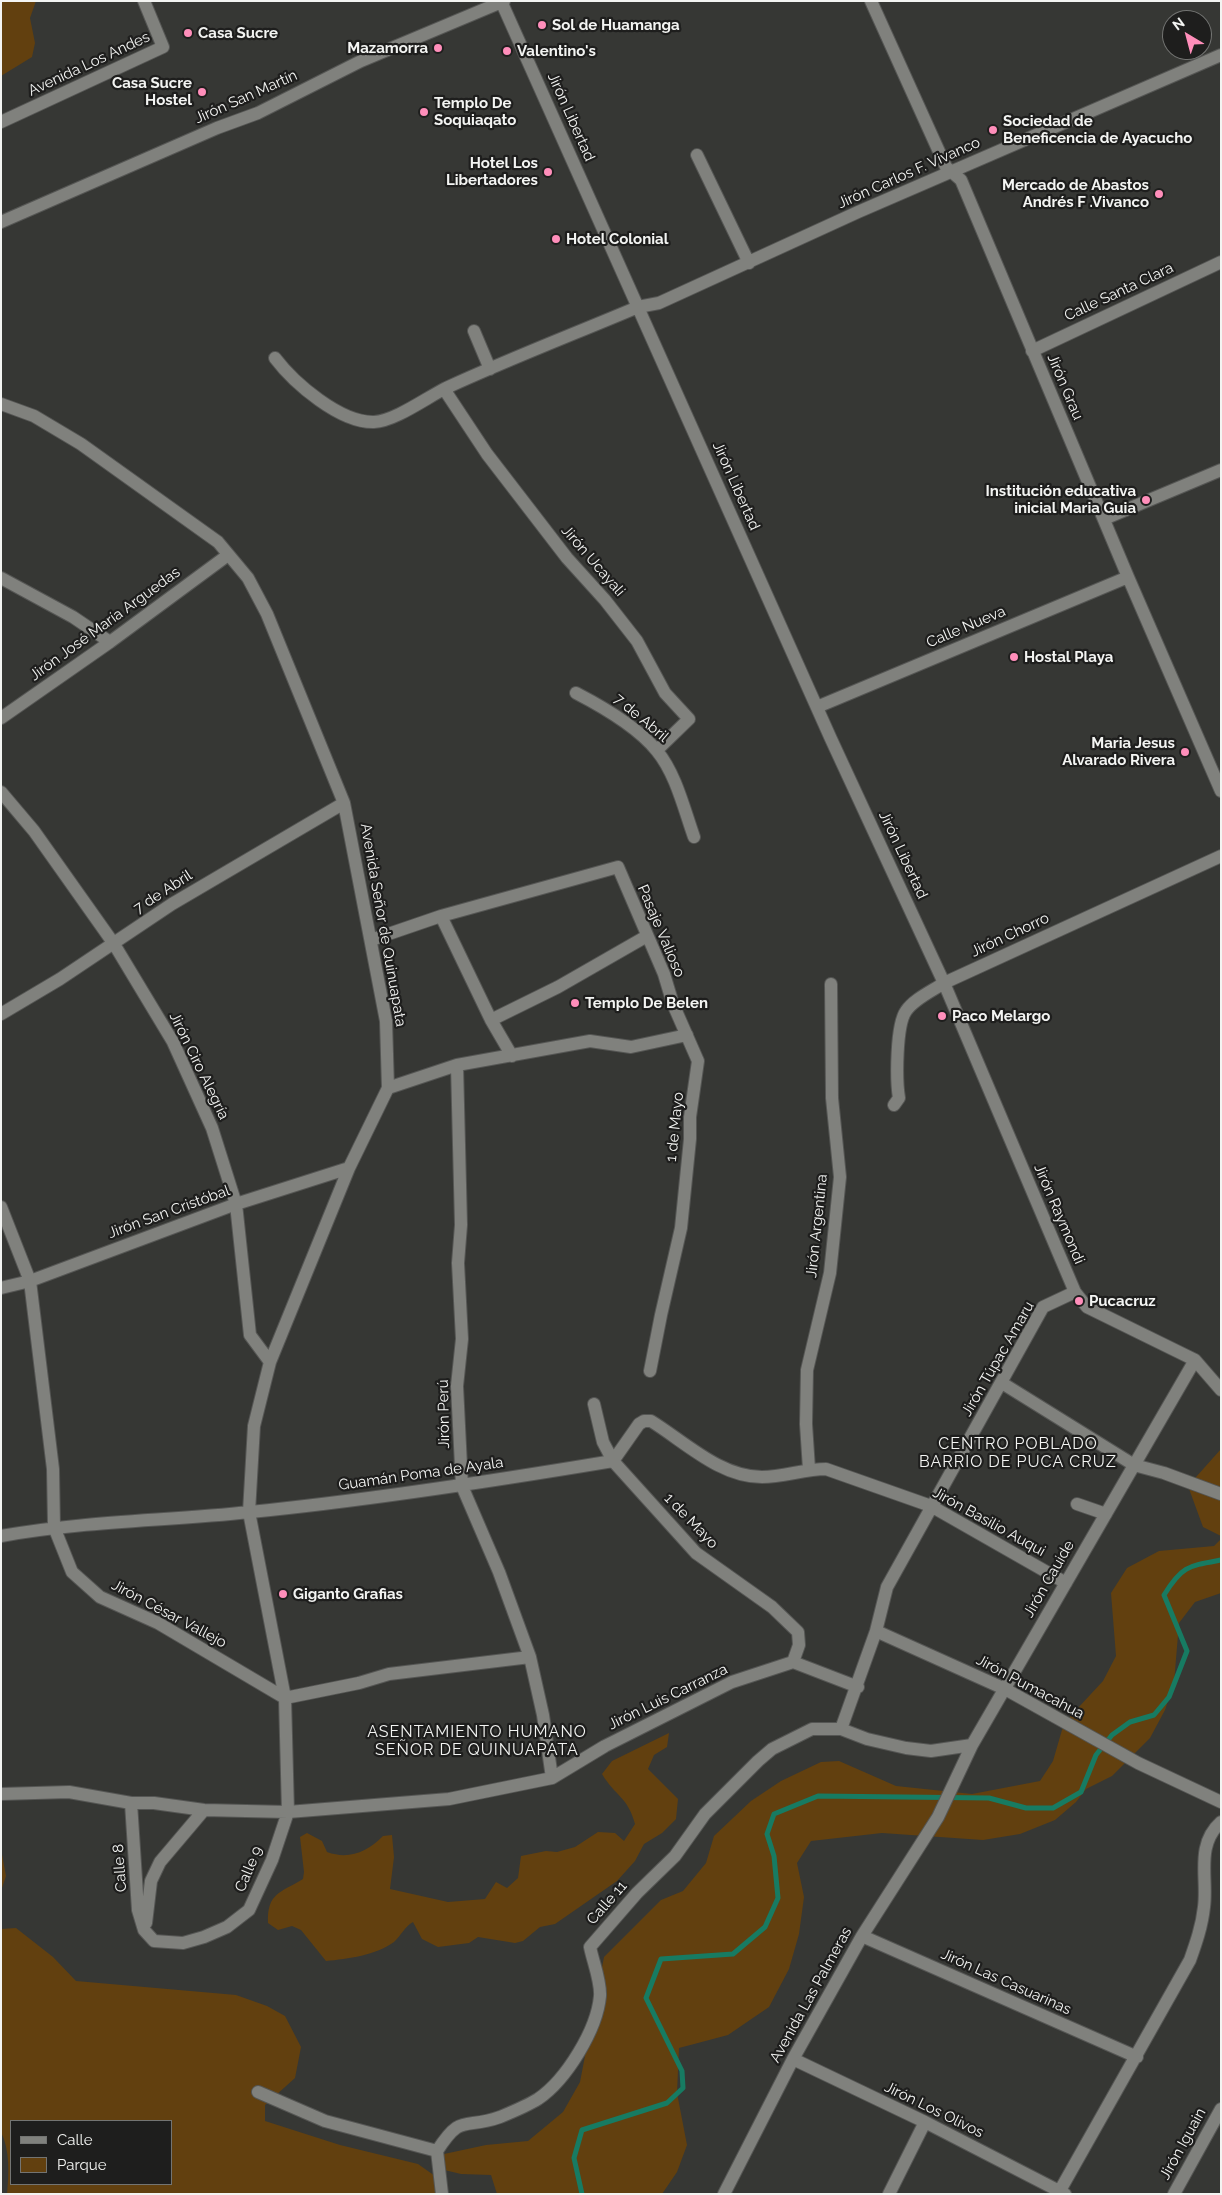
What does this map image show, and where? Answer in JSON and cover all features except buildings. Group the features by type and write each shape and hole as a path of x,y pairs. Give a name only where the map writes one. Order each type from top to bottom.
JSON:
{"street":[{"name":"Avenida Los Andes","path":"1,122 163,47 144,1"},
{"name":"Jirón Grau","path":"871,1 946,167 961,180 1128,577 1221,791"},
{"name":"Jirón San Martín","path":"1,222 217,128 258,113 361,60 503,2"},
{"name":"Jirón Libertad","path":"503,2 817,707 944,984"},
{"name":"Jirón Carlos F. Vivanco","path":"638,307 659,303 858,212 1221,55"},
{"path":"697,155 749,263"},
{"name":"Calle Santa Clara","path":"1032,351 1221,262"},
{"path":"275,358 305,390 324,404 359,420 374,422 389,418 444,389 638,307"},
{"path":"474,331 490,370"},
{"name":"Jirón Ucayali","path":"444,389 487,454 567,558 605,600 637,641 664,693 689,719 657,750"},
{"name":"Avenida Señor de Quinuapata","path":"1,404 34,416 81,444 218,542 248,578 267,614 344,803 386,1021 388,1088 349,1168 270,1362 254,1426 249,1512 285,1698 288,1812"},
{"path":"1104,519 1221,470"},
{"name":"Jirón José María Arguedas","path":"1,718 110,642 228,555"},
{"name":"Calle Nueva","path":"817,707 1128,577"},
{"path":"1,578 73,617 110,642"},
{"name":"7 de Abril","path":"576,693 612,712 657,750 668,768 694,836"},
{"name":"Jirón Ciro Alegría","path":"1,792 34,831 114,944 172,1042 212,1128 236,1204 250,1335 270,1362"},
{"name":"7 de Abril","path":"1,1014 114,944 172,904 344,803"},
{"name":"Jirón Chorro","path":"894,1105 899,1098 897,1064 906,1011 944,984 1221,856"},
{"name":"Pasaje Valioso","path":"441,916 618,867 664,974 673,1004 687,1035"},
{"path":"371,940 441,916 491,1020 512,1056"},
{"path":"491,1020 558,987 647,936"},
{"name":"Jirón Argentina","path":"809,1469 806,1424 806,1370 830,1273 840,1177 832,1098 831,984"},
{"name":"Jirón Raymondi","path":"944,984 1075,1292 1087,1307 1195,1360 1221,1390"},
{"path":"388,1088 458,1064 590,1041 631,1047 687,1035"},
{"name":"1 de Mayo","path":"650,1371 660,1316 675,1262 685,1199 690,1117 698,1061 687,1035"},
{"name":"Jirón Perú","path":"458,1064 461,1225 458,1262 462,1339 457,1386 462,1486 499,1572 530,1657 543,1716 552,1778"},
{"name":"Jirón San Cristóbal","path":"1,1288 30,1281 236,1204 349,1168"},
{"name":"Jirón César Vallejo","path":"1,1207 30,1281 53,1469 54,1527 72,1572 100,1597 158,1623 285,1698"},
{"name":"Jirón Túpac Amaru","path":"841,1728 858,1687 876,1631 887,1587 1043,1307 1075,1292"},
{"name":"Jirón Cauide","path":"938,1817 972,1744 1195,1360"},
{"path":"1002,1383 1134,1465 1164,1473 1221,1494"},
{"name":"1 de Mayo","path":"594,1404 603,1442 614,1461 696,1554 772,1607 798,1632 799,1644 793,1662"},
{"path":"614,1461 639,1424 644,1421 651,1421 699,1454 737,1475 762,1477 793,1475 809,1469"},
{"name":"Guamán Poma de Ayala","path":"1,1536 54,1527 249,1512 462,1486 614,1461"},
{"name":"Jirón Basilio Auqui","path":"809,1469 826,1469 931,1506 1066,1583"},
{"path":"1077,1504 1106,1514"},
{"name":"Jirón Pumacahua","path":"876,1631 1005,1689 1138,1763 1221,1802"},
{"path":"285,1698 358,1683 389,1674 530,1657"},
{"path":"793,1662 858,1687"},
{"name":"Jirón Luis Carranza","path":"1,1794 69,1792 131,1803 154,1803 204,1810 288,1812 448,1799 552,1778 605,1746 732,1682 793,1662"},
{"name":"Calle 11","path":"437,2151 448,2133 459,2125 498,2117 538,2098 566,2070 584,2044 597,2016 600,1994 590,1947 637,1892 675,1856 706,1814 772,1749 812,1729 841,1728 868,1739 906,1748 931,1751 972,1744"},
{"name":"Calle 8","path":"131,1803 138,1910 144,1930"},
{"path":"144,1930 151,1881 160,1862 204,1810"},
{"name":"Calle 9","path":"144,1930 154,1941 183,1943 227,1926 249,1910 272,1860 288,1812"},
{"name":"Avenida Las Palmeras","path":"724,2194 793,2059 862,1936 938,1817"},
{"path":"1061,2193 1080,2152 1137,2058 1190,1960 1201,1928 1205,1905 1204,1848 1221,1822"},
{"name":"Jirón Las Casuarinas","path":"862,1936 1137,2058"},
{"name":"Jirón Los Olivos","path":"793,2059 925,2122 1061,2193"},
{"path":"258,2092 325,2121 437,2151 442,2194"},
{"name":"Jirón Iguain","path":"1174,2194 1221,2109"},
{"path":"889,2194 925,2122"}],"green space":[{"path":"1,1 36,1 30,18 35,43 32,57 1,76"},
{"path":"1221,1449 1221,1536 1203,1527 1188,1486"},
{"path":"1221,1539 1221,1593 1195,1602 1179,1623 1174,1683 1165,1710 1150,1738 1112,1776 1086,1789 1076,1802 1055,1820 1020,1834 983,1840 882,1833 811,1841 797,1863 804,1897 799,1934 789,1969 769,2007 728,2035 679,2048 677,2093 687,2145 677,2172 662,2194 497,2194 491,2175 461,2174 436,2168 444,2154 486,2145 528,2141 563,2112 580,2082 604,1957 661,1900 683,1891 706,1863 714,1836 751,1801 781,1781 821,1762 839,1761 896,1786 972,1794 1040,1781 1053,1761 1064,1723 1103,1681 1116,1656 1111,1593 1127,1568 1159,1551 1214,1546"},
{"path":"669,1733 667,1747 654,1755 648,1769 678,1799 676,1819 662,1833 644,1844 635,1861 617,1881 555,1924 540,1927 523,1941 515,1943 478,1937 469,1943 438,1947 422,1939 413,1922 407,1926 394,1942 379,1950 352,1958 326,1961 301,1930 292,1926 278,1930 268,1923 270,1905 276,1895 303,1879 300,1837 307,1833 322,1841 327,1852 343,1855 357,1853 371,1846 383,1836 392,1835 394,1857 390,1889 448,1902 485,1899 496,1882 507,1888 518,1878 521,1856 546,1851 557,1852 575,1847 598,1832 615,1833 624,1841 635,1824 629,1808 602,1774 612,1761"},
{"path":"1,1849 6,1876 1,1891"},
{"path":"16,1928 53,1957 76,1981 236,1995 267,2006 285,2016 301,2047 295,2078 265,2105 265,2121 340,2145 418,2164 435,2176 437,2194 7,2194 7,2154 1,2132 1,1929"}],"waterway":[{"path":"582,2194 574,2158 582,2130 667,2103 683,2088 682,2071 646,1998 661,1959 733,1954 765,1927 778,1898 774,1856 767,1834 774,1814 818,1796 989,1798 1026,1808 1053,1808 1081,1792 1096,1755 1112,1735 1130,1722 1154,1715 1169,1697 1187,1651 1164,1595 1176,1578 1187,1569 1221,1560"}],"place":[{"name":"Sol de Huamanga","path":"542,25"},
{"name":"Casa Sucre","path":"188,33"},
{"name":"Mazamorra","path":"438,48"},
{"name":"Valentino's","path":"507,51"},
{"name":"Casa Sucre Hostel","path":"202,92"},
{"name":"Templo De Soquiaqato","path":"424,112"},
{"name":"Sociedad de Beneficencia de Ayacucho","path":"993,130"},
{"name":"Hotel Los Libertadores","path":"548,172"},
{"name":"Mercado de Abastos Andrés F .Vivanco","path":"1159,194"},
{"name":"Hotel Colonial","path":"556,239"},
{"name":"Institución educativa inicial Maria Guia","path":"1146,500"},
{"name":"Hostal Playa","path":"1014,657"},
{"name":"Maria Jesus Alvarado Rivera","path":"1185,752"},
{"name":"Templo De Belen","path":"575,1003"},
{"name":"Paco Melargo","path":"942,1016"},
{"name":"Pucacruz","path":"1079,1301"},
{"name":"Giganto Grafias","path":"283,1594"}],"district":[{"name":"CENTRO POBLADO BARRIO DE PUCA CRUZ","path":"1018,1453"},
{"name":"ASENTAMIENTO HUMANO SEÑOR DE QUINUAPATA","path":"477,1741"}]}
